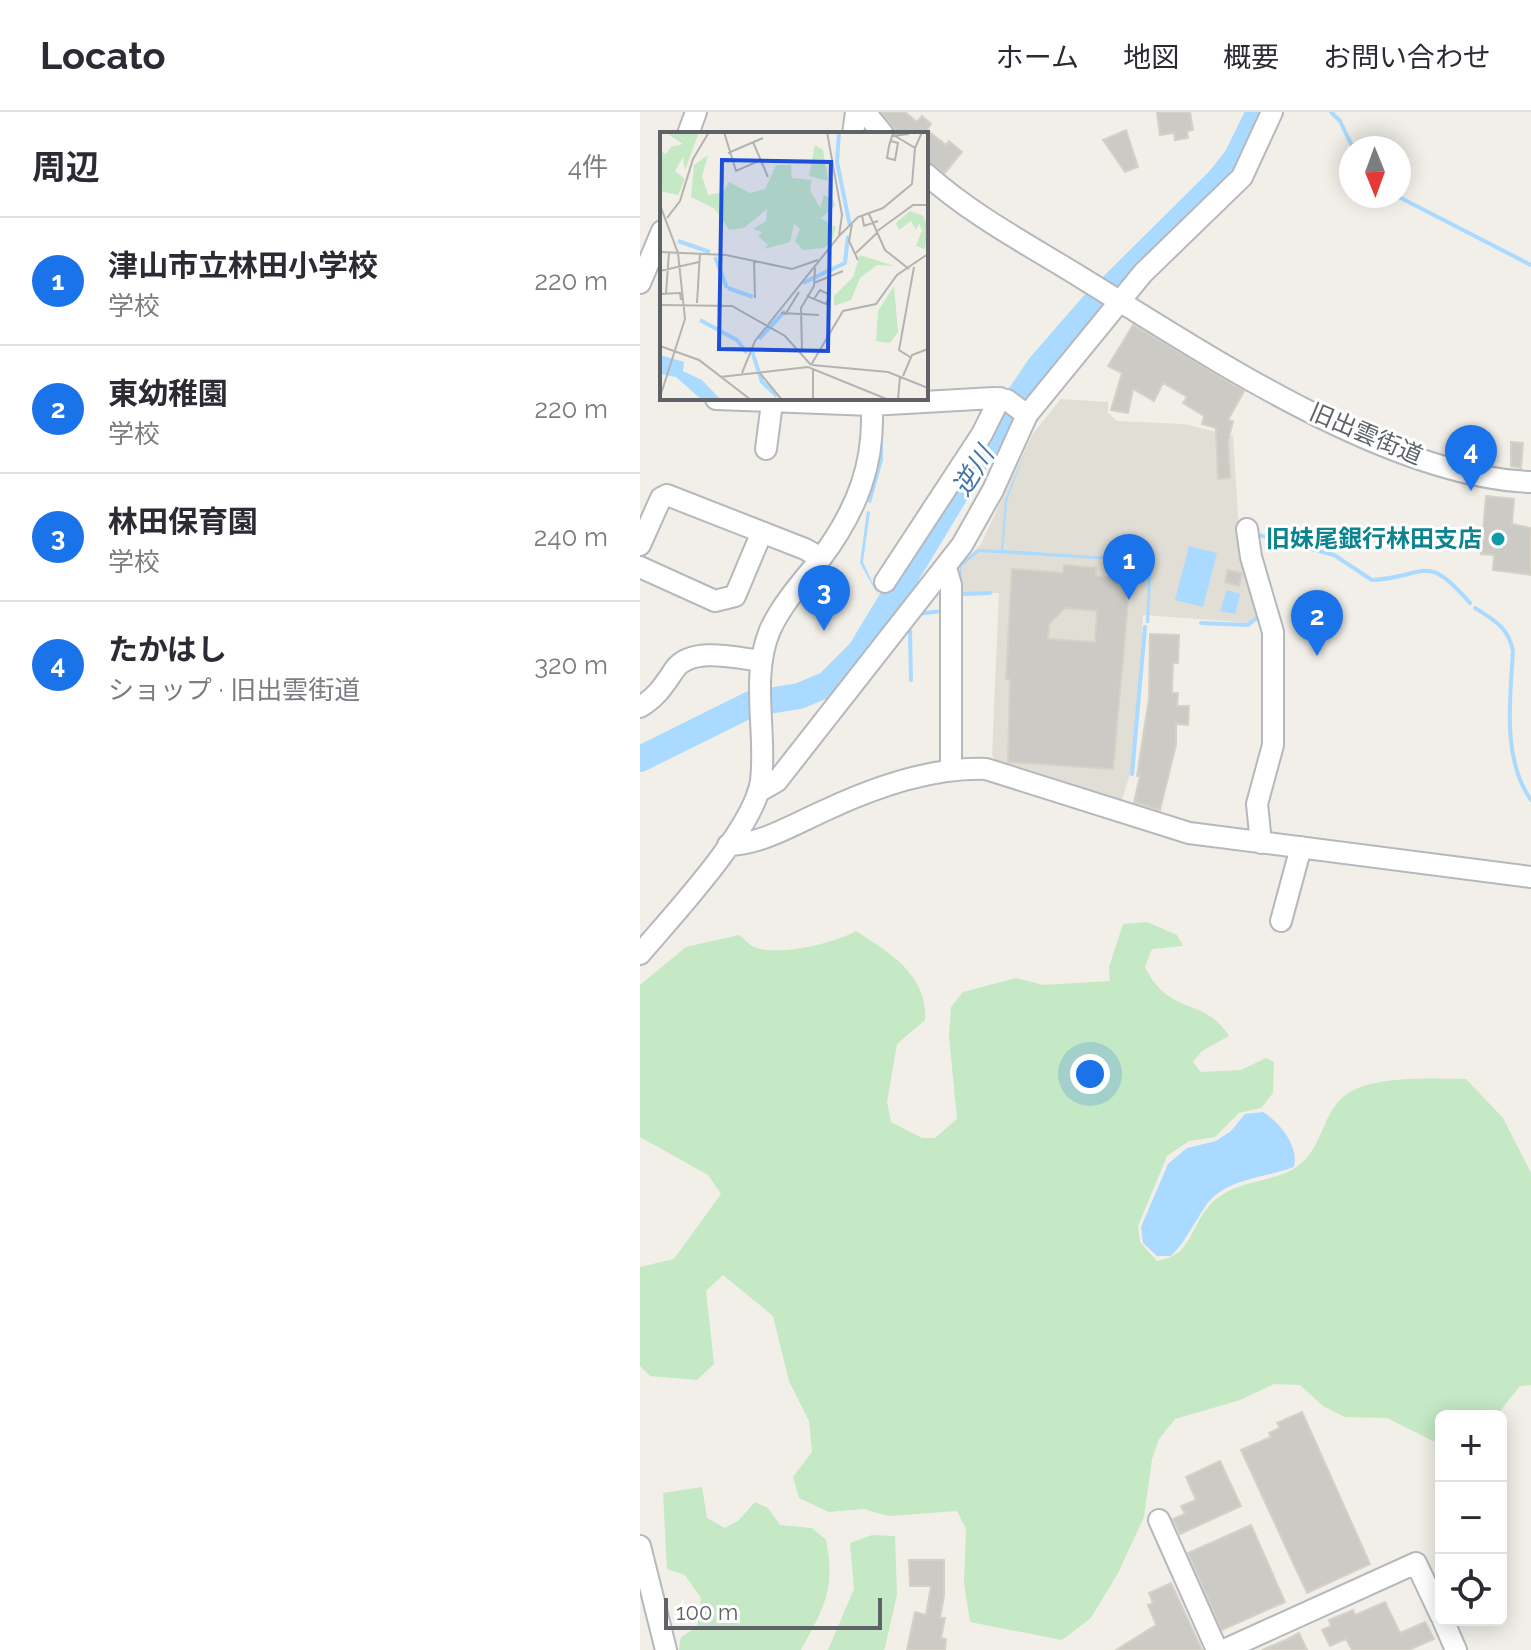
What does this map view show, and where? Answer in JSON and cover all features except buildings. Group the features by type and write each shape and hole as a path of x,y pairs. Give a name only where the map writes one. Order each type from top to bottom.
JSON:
{"street":[{"path":"689,132 696,112"},
{"path":"853,132 856,112"},
{"path":"865,112 881,132"},
{"path":"885,582 982,434 1013,405 1111,296 1143,273 1242,177 1272,112"},
{"name":"旧出雲街道","path":"928,175 998,227 1253,381 1364,436 1431,461 1484,477 1531,482"},
{"path":"640,283 660,236"},
{"path":"730,400 1013,405"},
{"path":"640,954 728,845 758,792 761,671 779,612 821,558 854,506 864,481 873,435 871,401"},
{"path":"766,449 772,403"},
{"path":"758,792 777,781 946,568 979,517 1013,405"},
{"path":"640,545 661,498 667,495 821,558"},
{"path":"1247,529 1251,557 1273,632 1273,745 1257,804 1261,843"},
{"path":"640,567 715,601 735,596 762,532"},
{"path":"946,568 951,585 951,768"},
{"path":"640,707 663,689 686,659 698,656 761,671"},
{"path":"728,845 758,841 838,804 951,768 997,772 1168,829 1531,877"},
{"path":"1281,921 1301,847"},
{"path":"1159,1520 1217,1650"},
{"path":"640,1546 666,1650"},
{"path":"1224,1650 1416,1563 1435,1603"},
{"path":"1446,1626 1456,1650"}],"shaded area":[{"path":"1061,399 1108,402 1108,413 1117,421 1184,424 1233,436 1239,530 1263,612 1251,623 1143,615 1138,714 1130,774 1119,809 998,766 992,755 999,593 957,593 957,568 981,544 1032,435"}],"green space":[{"path":"1147,922 1177,935 1183,946 1152,949 1145,967 1154,983 1165,993 1209,1015 1229,1036 1202,1051 1193,1062 1201,1072 1241,1070 1266,1058 1274,1062 1273,1093 1261,1108 1239,1113 1215,1137 1189,1141 1167,1156 1138,1226 1140,1242 1157,1261 1177,1253 1189,1240 1209,1206 1219,1197 1230,1190 1288,1172 1306,1159 1335,1106 1352,1091 1366,1085 1400,1080 1466,1079 1503,1118 1531,1173 1531,1385 1520,1386 1501,1410 1435,1410 1435,1442 1387,1418 1345,1417 1323,1406 1300,1385 1274,1384 1240,1400 1175,1419 1159,1439 1152,1459 1144,1517 1118,1573 1091,1618 1062,1640 970,1622 964,1583 966,1529 957,1511 888,1516 864,1509 829,1512 799,1498 793,1477 812,1452 809,1421 789,1381 773,1316 723,1275 706,1291 714,1364 697,1380 650,1376 640,1366 640,1267 674,1259 721,1194 708,1175 640,1137 640,985 686,947 739,935 754,947 764,950 791,949 821,944 856,931 894,957 920,990 925,1020 897,1044 887,1102 891,1122 922,1138 935,1138 957,1119 949,1036 951,1007 963,992 1016,978 1043,985 1110,981 1109,967 1123,924"},
{"path":"702,1487 707,1518 725,1528 738,1521 755,1502 768,1508 780,1525 812,1528 826,1540 829,1585 816,1622 801,1650 679,1650 681,1637 697,1627 701,1598 685,1575 667,1569 663,1493"},
{"path":"872,1535 895,1536 897,1595 884,1650 828,1650 854,1589 850,1543"}],"water":[{"path":"883,431 883,460 871,503 868,502 878,457 879,432"},
{"path":"1025,452 1007,501 1003,550 1152,560 1149,623 1146,623 1149,562 979,552 962,566 960,595 960,564 978,549 1001,550 1005,500"},
{"path":"867,511 870,512 863,562 879,597 860,563"},
{"path":"1189,546 1217,553 1203,607 1175,600"},
{"path":"1227,590 1240,594 1235,614 1220,611"},
{"path":"1263,1112 1291,1143 1294,1167 1236,1184 1215,1195 1171,1256 1157,1256 1143,1243 1141,1227 1168,1164 1187,1148 1216,1141 1231,1131 1245,1114"}],"waterway":[{"name":"逆川","path":"640,759 751,704 799,696 828,684 860,652 973,465 1039,367 1092,306 1220,179 1237,157 1259,112"},
{"path":"1331,112 1340,121 1347,136"},
{"path":"1411,203 1531,265"},
{"path":"1255,534 1334,555 1372,580 1434,572 1470,603"},
{"path":"964,594 990,593"},
{"path":"885,600 902,611"},
{"path":"1475,608 1500,625 1511,643 1512,747 1522,784 1531,800"},
{"path":"916,614 943,611"},
{"path":"1201,623 1248,625 1259,616"},
{"path":"1132,774 1145,627"},
{"path":"906,629 910,631 911,680"}],"place":[{"name":"たかはし","path":"1471,491"},
{"name":"旧妹尾銀行林田支店","path":"1498,539"},
{"name":"津山市立林田小学校","path":"1129,600"},
{"name":"林田保育園","path":"824,631"},
{"name":"東幼稚園","path":"1317,656"}]}
